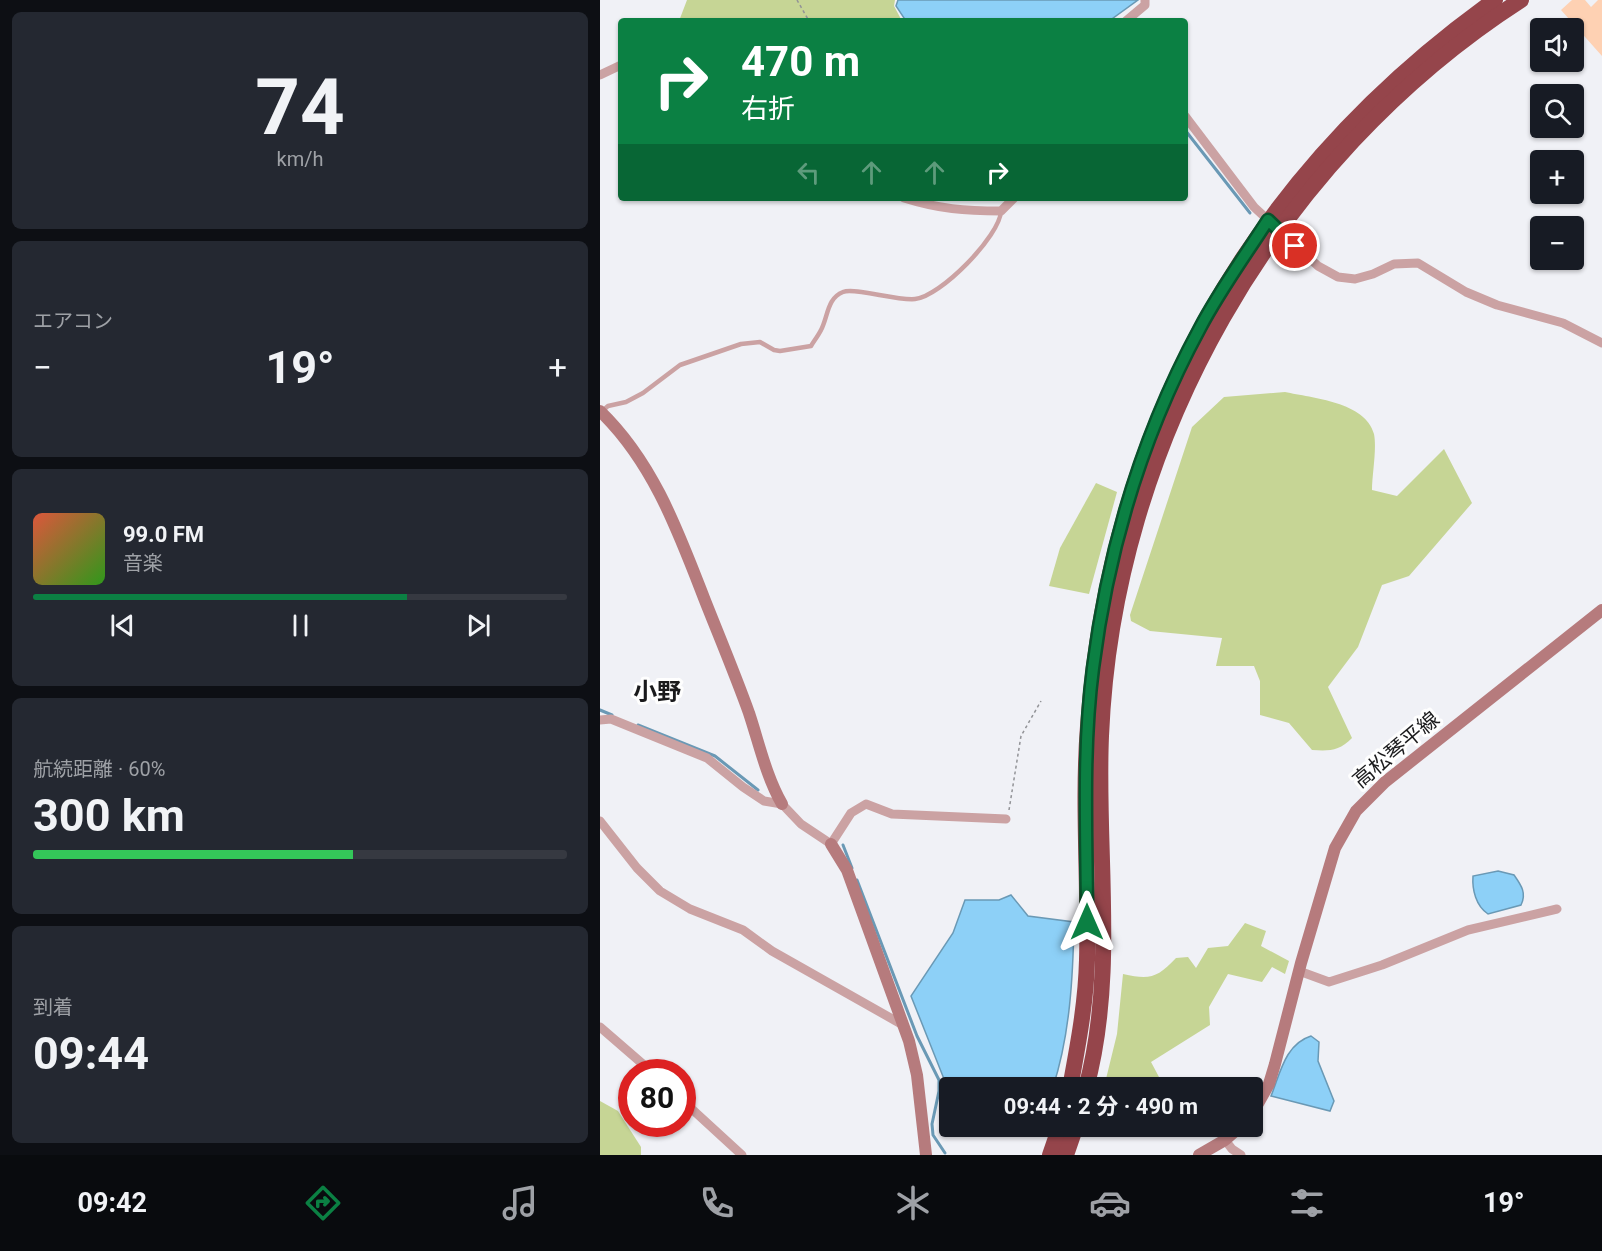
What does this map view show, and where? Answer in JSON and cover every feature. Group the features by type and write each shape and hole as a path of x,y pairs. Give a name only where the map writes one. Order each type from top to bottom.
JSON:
{"highway":[{"path":"1072,1077 1086,988 1088,731 1092,670 1108,576 1127,502 1144,452 1172,384 1200,328 1325,152 1369,104 1431,48 1495,0"},
{"path":"1089,1077 1096,1045 1101,989 1101,734 1106,673 1120,582 1140,508 1158,457 1185,390 1212,335 1273,225 1409,86 1477,31 1521,0"},
{"path":"1050,1155 1056,1137"},
{"path":"1066,1155 1072,1137"}],"street":[{"path":"1132,18 1145,5 1145,0"},
{"path":"600,75 618,66"},
{"path":"1188,120 1254,207 1318,266 1338,277 1355,279 1394,264 1418,263 1466,292 1497,305 1563,323 1602,343"},
{"path":"913,201 935,208 958,211 1001,211 1011,201"},
{"path":"601,412 620,432 638,457 666,504 744,699 774,790 782,804 801,824 831,844 847,870 903,1025 918,1075 926,1155"},
{"name":"高松琴平線","path":"1263,1092 1272,1074 1330,863 1345,828 1356,811 1385,782 1602,610"},
{"path":"600,720 611,719 707,758 743,788 764,801 782,804"},
{"path":"831,844 851,813 866,804 892,814 1006,819"},
{"path":"600,821 637,868 660,891 690,909 743,930 772,951 903,1025"},
{"path":"1299,971 1329,982 1382,965 1468,930 1557,909"},
{"path":"600,1027 637,1059"},
{"path":"696,1113 742,1155"},
{"path":"1199,1155 1228,1137"},
{"path":"1225,1140 1241,1155"}],"lane":[{"path":"601,412 608,406 626,402 643,393 680,365 741,344 760,342 780,351 811,346 821,330 830,303 843,292 858,291 881,297 915,299 925,297 944,286 988,241 1000,220 1001,211"}],"path":[{"path":"797,0 807,18"},
{"path":"1006,819 1021,736 1041,701"}],"green space":[{"path":"687,0 895,0 894,6 900,18 680,18"},
{"path":"1285,392 1337,403 1361,415 1369,423 1375,440 1372,490 1397,496 1444,449 1472,503 1409,576 1382,585 1358,647 1328,687 1352,738 1343,746 1329,750 1312,750 1289,723 1260,715 1260,681 1254,666 1216,666 1222,638 1150,631 1131,621 1130,615 1192,427 1224,397"},
{"path":"1096,483 1117,492 1089,594 1049,586 1060,548"},
{"path":"1245,923 1266,931 1261,946 1289,961 1285,974 1272,967 1262,982 1228,974 1209,1007 1210,1025 1151,1062 1159,1077 1106,1077 1117,1034 1123,974 1140,977 1152,976 1164,970 1176,958 1188,957 1196,968 1208,948 1228,946"},
{"path":"600,1101 618,1111 618,1137 635,1137 641,1147 641,1155 600,1155"}],"water":[{"path":"898,0 1138,0 1113,18 904,18 896,6"},
{"path":"1498,871 1514,875 1522,889 1523,901 1521,905 1488,914 1480,907 1476,897 1473,876"},
{"path":"1011,895 1028,916 1074,922 1067,1026 1056,1077 943,1077 911,996 953,933 965,900 999,900"},
{"path":"1311,1036 1319,1042 1318,1061 1334,1101 1330,1111 1271,1096 1289,1053 1302,1040"}],"building":[{"path":"1572,0 1585,0 1591,7 1598,0 1602,0 1602,56 1584,36 1584,18 1568,18 1561,10"}],"waterway":[{"path":"1188,134 1250,213"},
{"path":"600,710 612,715"},
{"path":"638,725 715,756 758,790"},
{"path":"843,845 852,868"},
{"path":"857,880 917,1036 939,1080 932,1124 933,1135 945,1153"}],"district":[{"name":"小野","path":"657,692"}],"route":[{"path":"1087,922 1086,787 1092,670 1108,576 1127,502 1144,452 1172,384 1200,328 1268,220 1295,246"}]}
